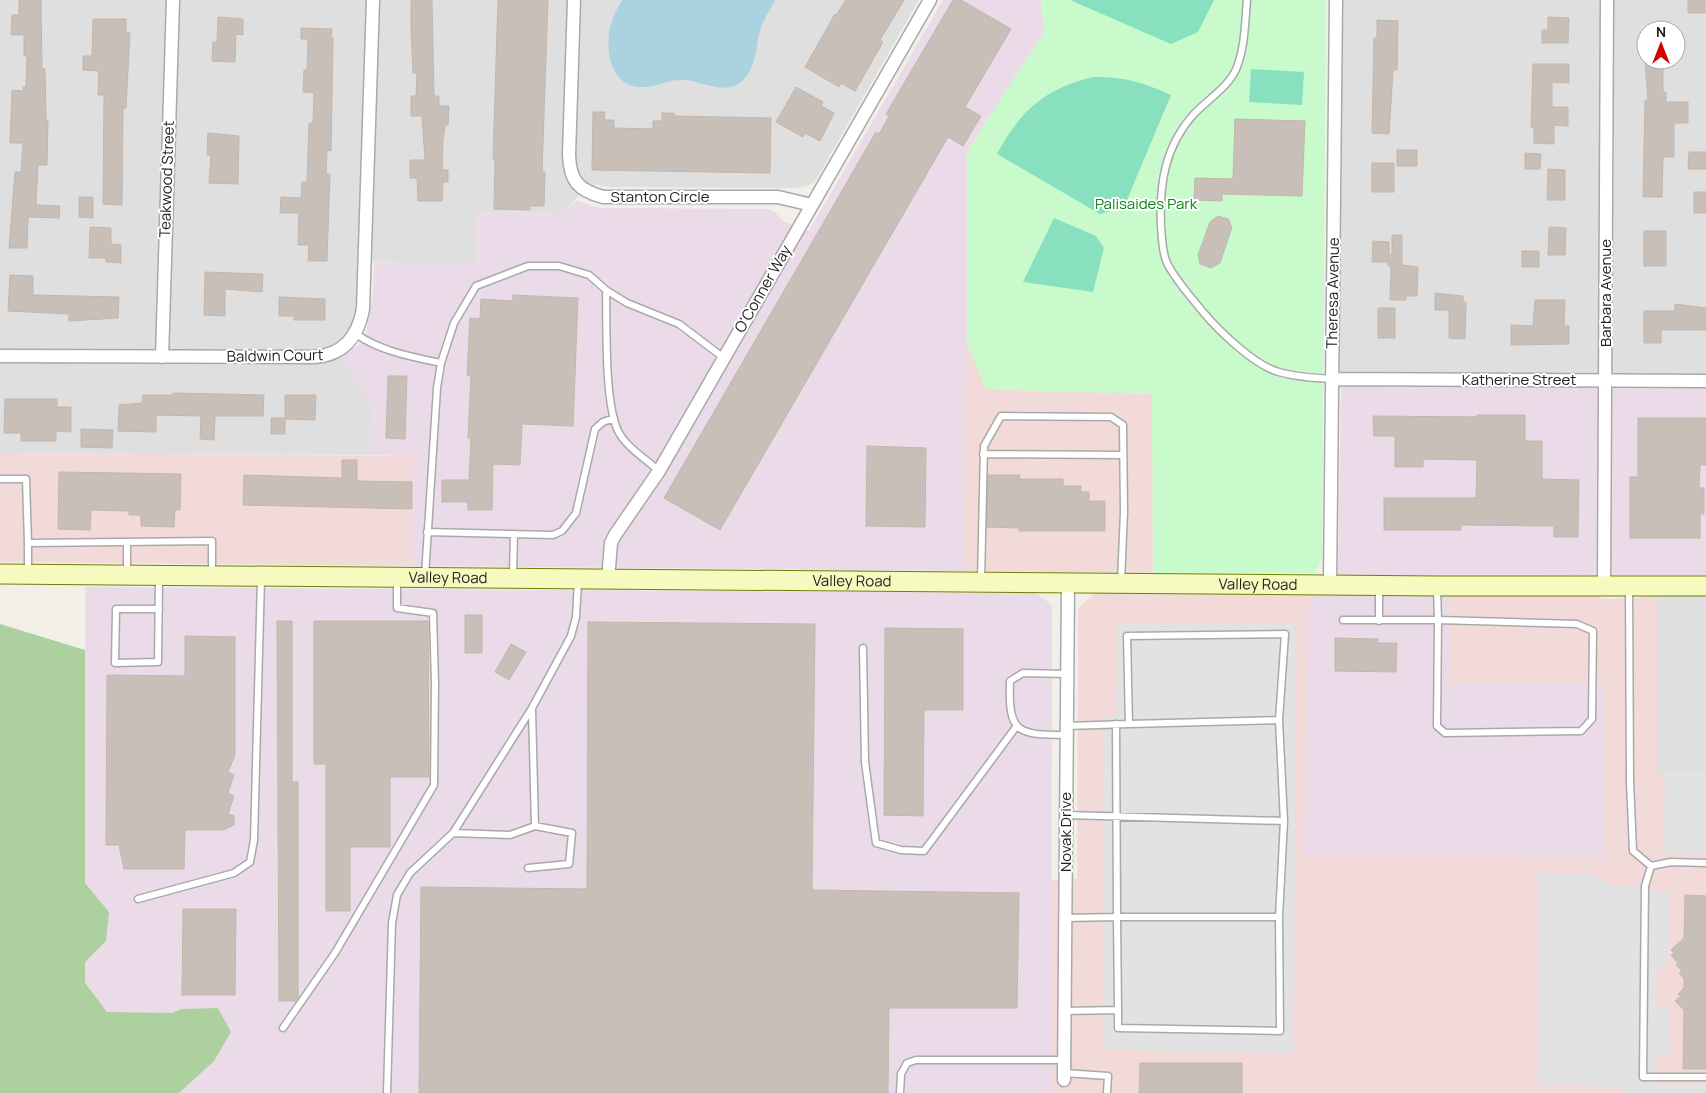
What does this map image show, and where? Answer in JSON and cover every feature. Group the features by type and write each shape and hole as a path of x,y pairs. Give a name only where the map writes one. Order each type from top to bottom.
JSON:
{"main road":[{"name":"Valley Road","path":"0,574 1379,586 1706,586"}],"street":[{"name":"Teakwood Street","path":"162,357 173,0"},
{"path":"356,334 363,301 374,0"},
{"name":"Stanton Circle","path":"574,0 569,155 570,172 581,187 590,194 603,197 778,198 812,205"},
{"name":"O'Conner Way","path":"608,580 611,543 615,535 659,471 930,0"},
{"name":"Theresa Avenue","path":"1330,585 1336,0"},
{"name":"Barbara Avenue","path":"1604,586 1607,0"},
{"name":"Baldwin Court","path":"0,356 327,356 344,347 356,334"},
{"name":"Katherine Street","path":"1332,379 1706,381"},
{"name":"Novak Drive","path":"1064,1071 1068,583"}],"lane":[{"path":"1247,0 1244,38 1237,69 1218,92 1193,115 1173,144 1163,168 1160,208 1162,247 1167,263 1187,292 1212,322 1239,349 1277,372 1332,379"},
{"path":"425,578 437,388 441,363 454,323 476,286 528,266 559,266 589,275 606,290 627,303 679,324 724,358"},
{"path":"606,290 609,375 614,418 618,430 625,440 659,471"},
{"path":"356,334 367,342 406,355 441,363"},
{"path":"981,583 984,446 1001,416 1111,417 1123,425 1122,584"},
{"path":"427,532 553,535 562,531 576,513 595,429 603,422 614,418"},
{"path":"984,454 1124,455"},
{"path":"0,479 26,479 28,574"},
{"path":"512,579 514,534"},
{"path":"28,543 212,541 212,576"},
{"path":"127,542 127,576"},
{"path":"158,608 116,609 115,663 158,662 159,576"},
{"path":"138,899 234,873 250,862 254,840 261,577"},
{"path":"283,1028 335,953 434,785 435,683 432,614 397,608 397,578"},
{"path":"387,1093 392,923 397,895 410,873 453,833 532,708 571,636 576,616 578,580"},
{"path":"1379,586 1379,621"},
{"path":"1343,620 1438,620 1577,624 1593,631 1592,719 1581,731 1445,733 1436,726 1438,620 1437,586"},
{"path":"1629,586 1630,781 1633,851 1651,866"},
{"path":"1116,724 1118,1028 1280,1031 1279,917 1284,821 1279,720 1285,634 1127,636 1129,724"},
{"path":"863,648 865,762 876,843 901,850 924,851 1016,727"},
{"path":"1067,674 1022,673 1010,681 1010,716 1016,727 1026,732 1040,734 1116,724 1279,720"},
{"path":"532,708 535,826"},
{"path":"1066,815 1284,821"},
{"path":"453,833 510,835 535,826 572,833 569,864 528,868"},
{"path":"1651,866 1671,862 1706,863"},
{"path":"1651,866 1645,886 1644,1077 1706,1077"},
{"path":"1065,918 1279,917"},
{"path":"1064,1011 1118,1010"},
{"path":"900,1093 901,1074 907,1063 916,1060 1108,1076 1106,1093"}],"shaded area":[{"path":"0,0 919,0 821,171 814,182 807,186 796,188 610,187 590,184 562,213 476,212 477,265 358,262 355,319 351,329 333,345 373,407 369,455 0,453"},
{"path":"943,0 1041,0 1044,32 967,152 967,343 963,571 414,566 413,456 369,455 373,407 340,358 359,344 366,333 373,293 374,263 477,264 476,212 562,213 577,200 591,206 603,208 768,209 774,211 783,221 809,231"},
{"path":"1343,0 1706,0 1706,381 1339,379"},
{"path":"967,343 986,389 1152,394 1153,573 963,571"},
{"path":"1341,385 1706,387 1706,575 1338,576"},
{"path":"0,453 413,456 414,566 0,562"},
{"path":"85,587 1036,593 1052,605 1051,1093 172,1093 172,1014 85,1012"},
{"path":"1096,591 1310,592 1603,857 1604,774 1450,683 1450,594 1596,594 1603,599 1636,598 1657,594 1657,774 1706,774 1706,1093 1051,1093 1051,880 1077,879 1078,609"},
{"path":"1310,592 1450,593 1450,683 1604,683 1604,857 1304,855"},
{"path":"1657,594 1706,595 1706,774 1657,774"},
{"path":"1117,623 1295,623 1294,1053 1104,1050 1103,717 1116,715"},
{"path":"1665,772 1706,773 1706,853 1664,853"},
{"path":"1537,874 1590,874 1610,885 1635,885 1669,892 1668,967 1656,967 1656,1006 1669,1007 1670,1053 1656,1053 1656,1085 1706,1086 1706,1093 1621,1093 1621,1087 1537,1085"}],"green space":[{"name":"Palisaides Park","path":"1041,0 1326,0 1322,559 1315,573 1153,573 1152,394 986,389 967,343 967,152 1044,32"},
{"path":"1070,0 1214,0 1198,32 1171,44"},
{"path":"1251,69 1304,72 1302,105 1249,102"},
{"path":"1093,77 1133,81 1171,95 1124,207 1100,214 997,154 1015,126 1035,104 1061,88"},
{"path":"1054,218 1096,236 1104,248 1093,292 1023,282"},
{"path":"0,624 85,650 85,883 109,912 106,941 85,962 85,983 107,1012 172,1013 181,1009 218,1008 231,1032 214,1061 179,1093 0,1093"}],"water":[{"path":"622,0 775,0 761,27 755,57 748,75 736,85 720,88 689,80 671,81 640,87 622,81 612,66 608,47 611,24"}],"building":[{"path":"19,0 41,0 42,69 45,69 46,120 48,121 47,165 38,165 36,205 60,206 59,218 28,217 27,248 9,248 15,172 21,172 23,143 10,143 12,90 23,91 23,87 26,87 27,56 24,56 24,35 11,35 12,15 19,15"},
{"path":"432,0 434,96 439,96 439,106 449,106 448,125 445,125 443,140 442,170 448,170 448,182 443,182 442,201 418,201 417,178 410,178 410,160 425,160 422,116 411,116 411,96 416,96 417,73 413,73 411,29 411,1"},
{"path":"498,0 548,0 542,172 545,172 544,206 530,206 530,210 494,209 495,159 493,159"},
{"path":"846,0 904,0 880,40 883,42 855,91 841,83 839,87 805,67 835,14"},
{"path":"953,0 961,0 1011,29 965,107 981,116 963,146 948,137 720,530 664,498 876,132 879,134 889,116 886,114"},
{"path":"1688,0 1705,0 1705,13 1688,13"},
{"path":"218,17 243,19 243,35 236,34 235,62 212,61 213,42 217,42"},
{"path":"1548,17 1569,18 1568,43 1542,43 1542,30 1548,30"},
{"path":"93,19 126,19 126,33 130,33 126,108 123,108 122,205 103,204 104,95 98,95 99,71 83,70 83,56 92,56"},
{"path":"1377,20 1398,21 1397,70 1393,70 1389,134 1372,133 1374,38 1377,38"},
{"path":"301,28 332,29 331,151 327,150 326,174 330,174 327,261 308,261 309,245 298,245 299,213 280,213 281,197 301,198 302,182 307,182 309,123 313,123 314,93 303,92 304,70 307,70 308,39 301,39"},
{"path":"1533,64 1569,64 1569,83 1552,82 1552,107 1568,107 1568,126 1554,125 1554,144 1534,143 1534,127 1531,127"},
{"path":"1646,70 1663,70 1663,92 1666,92 1666,102 1688,102 1688,123 1674,123 1674,157 1663,157 1662,197 1643,197 1645,100 1648,100"},
{"path":"796,87 823,102 821,106 834,113 820,141 805,133 803,137 776,122"},
{"path":"593,112 605,112 604,120 614,120 614,128 653,129 653,121 662,121 662,113 674,113 674,116 771,118 770,173 592,170"},
{"path":"1235,119 1305,121 1302,196 1222,194 1222,201 1194,200 1195,178 1233,179"},
{"path":"208,133 239,136 238,184 209,183 211,155 207,155"},
{"path":"1397,150 1417,150 1417,166 1397,166"},
{"path":"1689,152 1706,152 1706,169 1688,169"},
{"path":"1525,153 1541,154 1540,169 1525,169"},
{"path":"1372,163 1394,163 1394,192 1372,192"},
{"path":"1548,169 1565,170 1565,200 1547,200"},
{"path":"1694,192 1706,192 1706,213 1694,213"},
{"path":"79,197 93,197 93,218 79,217"},
{"path":"1218,216 1228,219 1232,227 1220,263 1211,268 1200,264 1198,255 1210,222"},
{"path":"90,227 111,228 111,244 121,245 121,263 106,262 106,258 89,258"},
{"path":"1549,227 1566,228 1565,255 1548,255"},
{"path":"1644,231 1666,231 1666,266 1644,266"},
{"path":"1392,235 1402,235 1402,265 1418,267 1417,296 1406,296 1406,300 1390,300 1391,266 1388,266 1388,262 1372,262 1373,241 1389,242 1389,255 1392,255"},
{"path":"1522,251 1539,251 1539,267 1522,267"},
{"path":"205,272 263,274 262,292 225,289 225,316 204,315"},
{"path":"10,275 33,276 33,295 119,297 118,318 69,321 69,314 8,311"},
{"path":"1435,293 1463,296 1463,302 1466,302 1465,339 1449,338 1449,310 1435,310"},
{"path":"513,295 578,298 573,426 522,424 520,465 493,464 492,510 468,510 468,502 442,502 442,480 469,480 471,438 468,438 471,376 467,375 470,318 480,319 481,299 513,301"},
{"path":"279,297 325,299 325,320 294,320 294,316 279,316"},
{"path":"1535,300 1565,300 1564,326 1569,326 1569,344 1511,345 1511,325 1533,326"},
{"path":"1675,304 1706,308 1706,330 1661,330 1661,343 1644,343 1644,311 1675,311"},
{"path":"1378,308 1395,308 1395,338 1378,338"},
{"path":"388,376 407,376 405,439 386,438"},
{"path":"173,393 264,395 263,416 215,416 214,440 200,439 201,416 156,415 156,432 118,431 119,405 142,403 143,395 173,395"},
{"path":"285,395 316,395 315,420 285,419 285,434 271,434 271,418 285,418"},
{"path":"5,399 57,399 57,407 71,407 71,432 56,431 56,441 21,441 21,433 4,433"},
{"path":"1477,415 1525,415 1525,441 1542,441 1542,479 1579,480 1578,537 1554,537 1554,526 1461,525 1461,530 1384,530 1384,498 1476,498 1477,460 1423,459 1423,467 1395,467 1395,436 1374,436 1373,416 1477,417"},
{"path":"1638,418 1706,418 1706,465 1700,465 1699,488 1704,488 1704,514 1700,514 1700,538 1630,538 1630,477 1638,477"},
{"path":"81,429 113,430 112,448 81,447"},
{"path":"867,446 926,448 925,527 866,526"},
{"path":"342,460 357,460 357,481 412,482 412,509 243,505 244,475 342,478"},
{"path":"59,472 181,474 180,510 175,510 174,527 141,526 141,515 129,515 129,511 91,510 90,530 58,529"},
{"path":"988,475 1020,475 1019,479 1063,479 1063,486 1081,486 1081,492 1089,492 1089,501 1105,501 1105,531 1019,531 1019,528 987,527"},
{"path":"465,615 482,615 482,653 465,653"},
{"path":"277,621 292,621 292,782 298,782 298,998 295,1001 279,1001"},
{"path":"314,621 428,621 429,777 390,777 390,847 350,847 350,911 326,911 326,764 314,764"},
{"path":"588,622 815,624 812,890 1019,893 1017,1008 889,1008 888,1093 419,1093 421,887 587,889"},
{"path":"885,628 963,629 963,710 924,710 923,816 884,815"},
{"path":"185,636 235,637 235,755 228,772 234,775 228,793 234,796 228,814 234,816 234,825 223,830 185,830 184,869 124,869 119,845 106,845 107,675 185,676"},
{"path":"1335,638 1378,639 1378,643 1397,643 1396,672 1335,671"},
{"path":"511,644 526,652 509,680 495,672"},
{"path":"1685,895 1706,896 1706,1069 1683,1069 1684,1010 1675,1001 1681,996 1678,994 1684,988 1684,979 1679,973 1682,970 1676,965 1678,963 1671,955 1674,953 1671,950 1684,938"},
{"path":"183,909 236,909 235,995 182,995"},
{"path":"1140,1063 1242,1063 1242,1093 1139,1093"}]}
